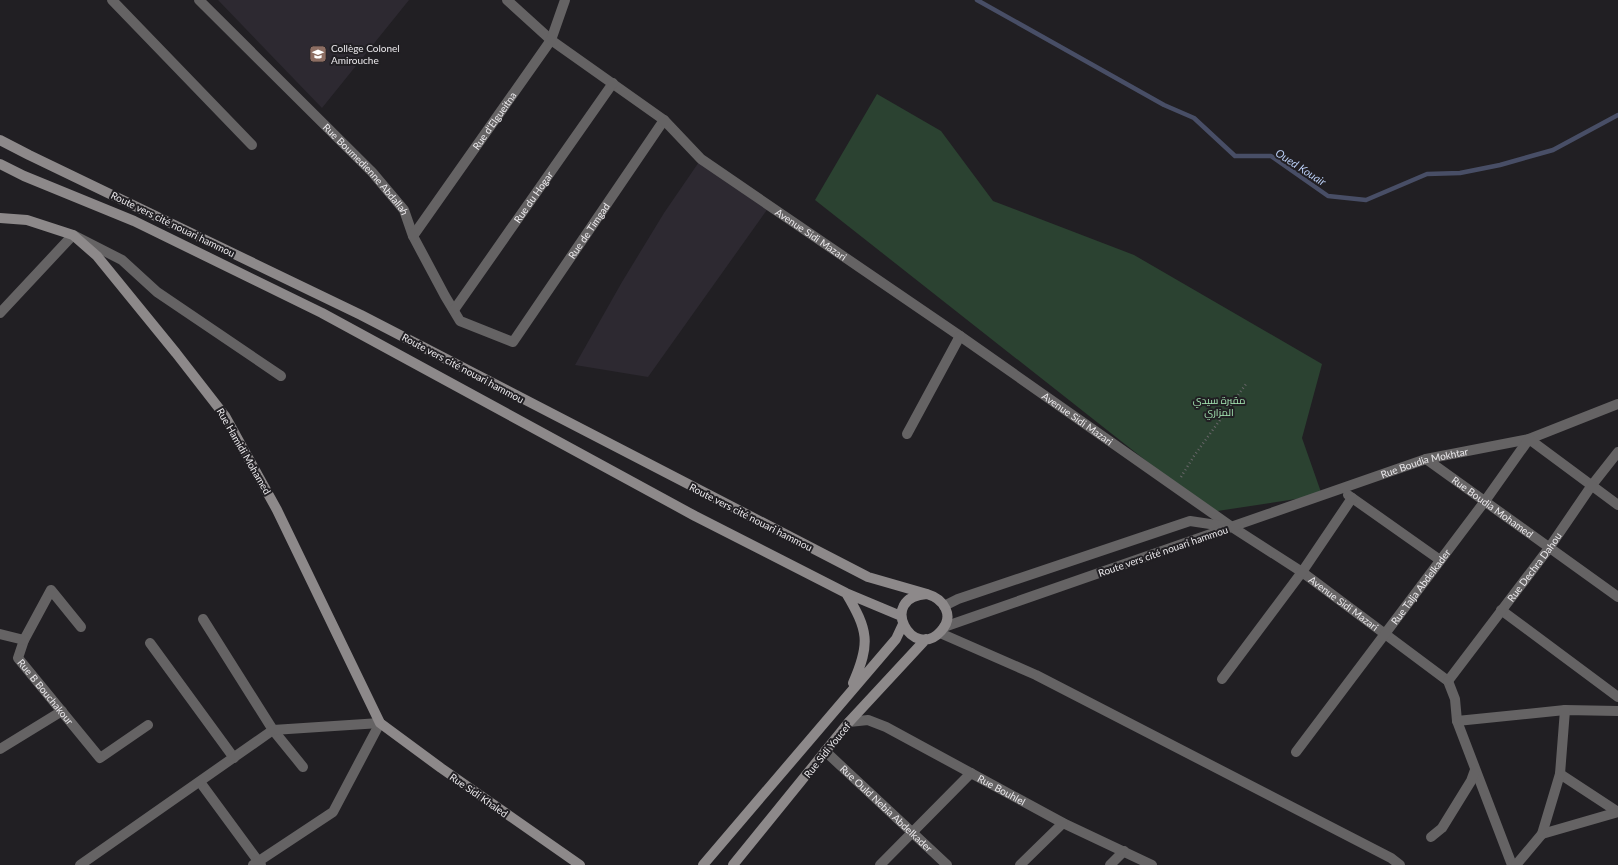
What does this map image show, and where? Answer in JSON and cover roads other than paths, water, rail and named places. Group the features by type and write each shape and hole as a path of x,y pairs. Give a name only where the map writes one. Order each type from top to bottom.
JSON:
{"main road":[{"name":"Route vers cité nouari hammou","path":"0,140 361,315 868,577 927,594"},
{"name":"Route vers cité nouari hammou","path":"0,164 24,176 134,221 322,313 695,516 902,620"},
{"name":"Rue Hamidi Mohamed","path":"0,218 27,220 72,235 96,256 176,353 225,416 277,510 380,723"},
{"path":"846,593 860,616 865,632 864,654 849,694"},
{"path":"704,865 896,639 906,602 919,594 927,594 940,600 947,613 947,620 942,630 934,637 926,639 919,639 912,636 906,631 902,620"},
{"name":"Rue Sidi Youcef","path":"733,865 850,722 926,639"},
{"name":"Rue Sidi Khaled","path":"380,723 441,768 580,865"}],"street":[{"path":"112,0 252,145"},
{"name":"Rue Boumedienne Abdallah","path":"199,0 372,172 404,210 413,236 460,321 513,342"},
{"name":"Avenue Sidi Mazari","path":"508,0 550,40 664,120 701,159 769,207 777,210 960,336 1232,527 1302,572 1448,680"},
{"name":"Rue d'Elgueitna","path":"413,236 550,40 566,0"},
{"name":"Rue du Hogar","path":"454,310 613,83"},
{"name":"Rue de Timgad","path":"513,342 664,120"},
{"path":"0,313 72,235 122,260 157,292 281,376"},
{"path":"907,434 960,336"},
{"name":"Rue Boudia Mokhtar","path":"1232,527 1426,459 1529,439 1618,404"},
{"path":"1529,439 1618,505"},
{"name":"Rue Talja Abdelkader","path":"1296,752 1485,501 1529,439"},
{"name":"Rue Dechra Dahou","path":"1448,680 1549,548 1592,485 1618,452"},
{"name":"Rue Boudia Mohamed","path":"1426,459 1618,597"},
{"path":"1340,488 1440,560"},
{"path":"1222,679 1302,572 1352,498"},
{"name":"Route vers cité nouari hammou","path":"944,606 958,599 1190,521 1232,527"},
{"name":"Route vers cité nouari hammou","path":"942,630 1232,527"},
{"name":"Rue B Bouchakour","path":"81,627 51,590 24,640 18,658 100,758 148,725"},
{"path":"1501,610 1618,697"},
{"path":"202,619 273,730 303,767"},
{"path":"942,630 1036,675 1391,858 1400,865"},
{"path":"0,634 24,640"},
{"path":"150,643 234,758"},
{"path":"1448,680 1455,699 1457,721 1475,770 1484,788 1512,865"},
{"path":"1457,721 1565,710 1618,711"},
{"path":"1516,865 1542,834 1560,774 1565,710"},
{"path":"2,745 62,712"},
{"name":"Rue Bouhlel","path":"850,722 868,720 886,727 1063,823 1152,865"},
{"path":"80,865 273,730 380,723"},
{"path":"200,782 257,864 333,812 380,723"},
{"name":"Rue Ould Nebia Abdelkader","path":"826,751 947,865"},
{"path":"1431,837 1442,828 1471,781 1475,770"},
{"path":"880,865 971,773"},
{"path":"1560,774 1618,812"},
{"path":"1542,834 1618,812"},
{"path":"1020,865 1063,823"},
{"path":"1110,865 1124,851"}],"waterway":[{"name":"Oued Kouair","path":"977,0 1164,105 1194,118 1235,156 1271,156 1328,196 1366,200 1427,174 1460,173 1500,165 1553,150 1618,115"}],"place":[{"name":"Collège Colonel Amirouche","path":"318,54"}],"park label":[{"name":"مقبرة سيدي المزاري","path":"1219,406"}]}
